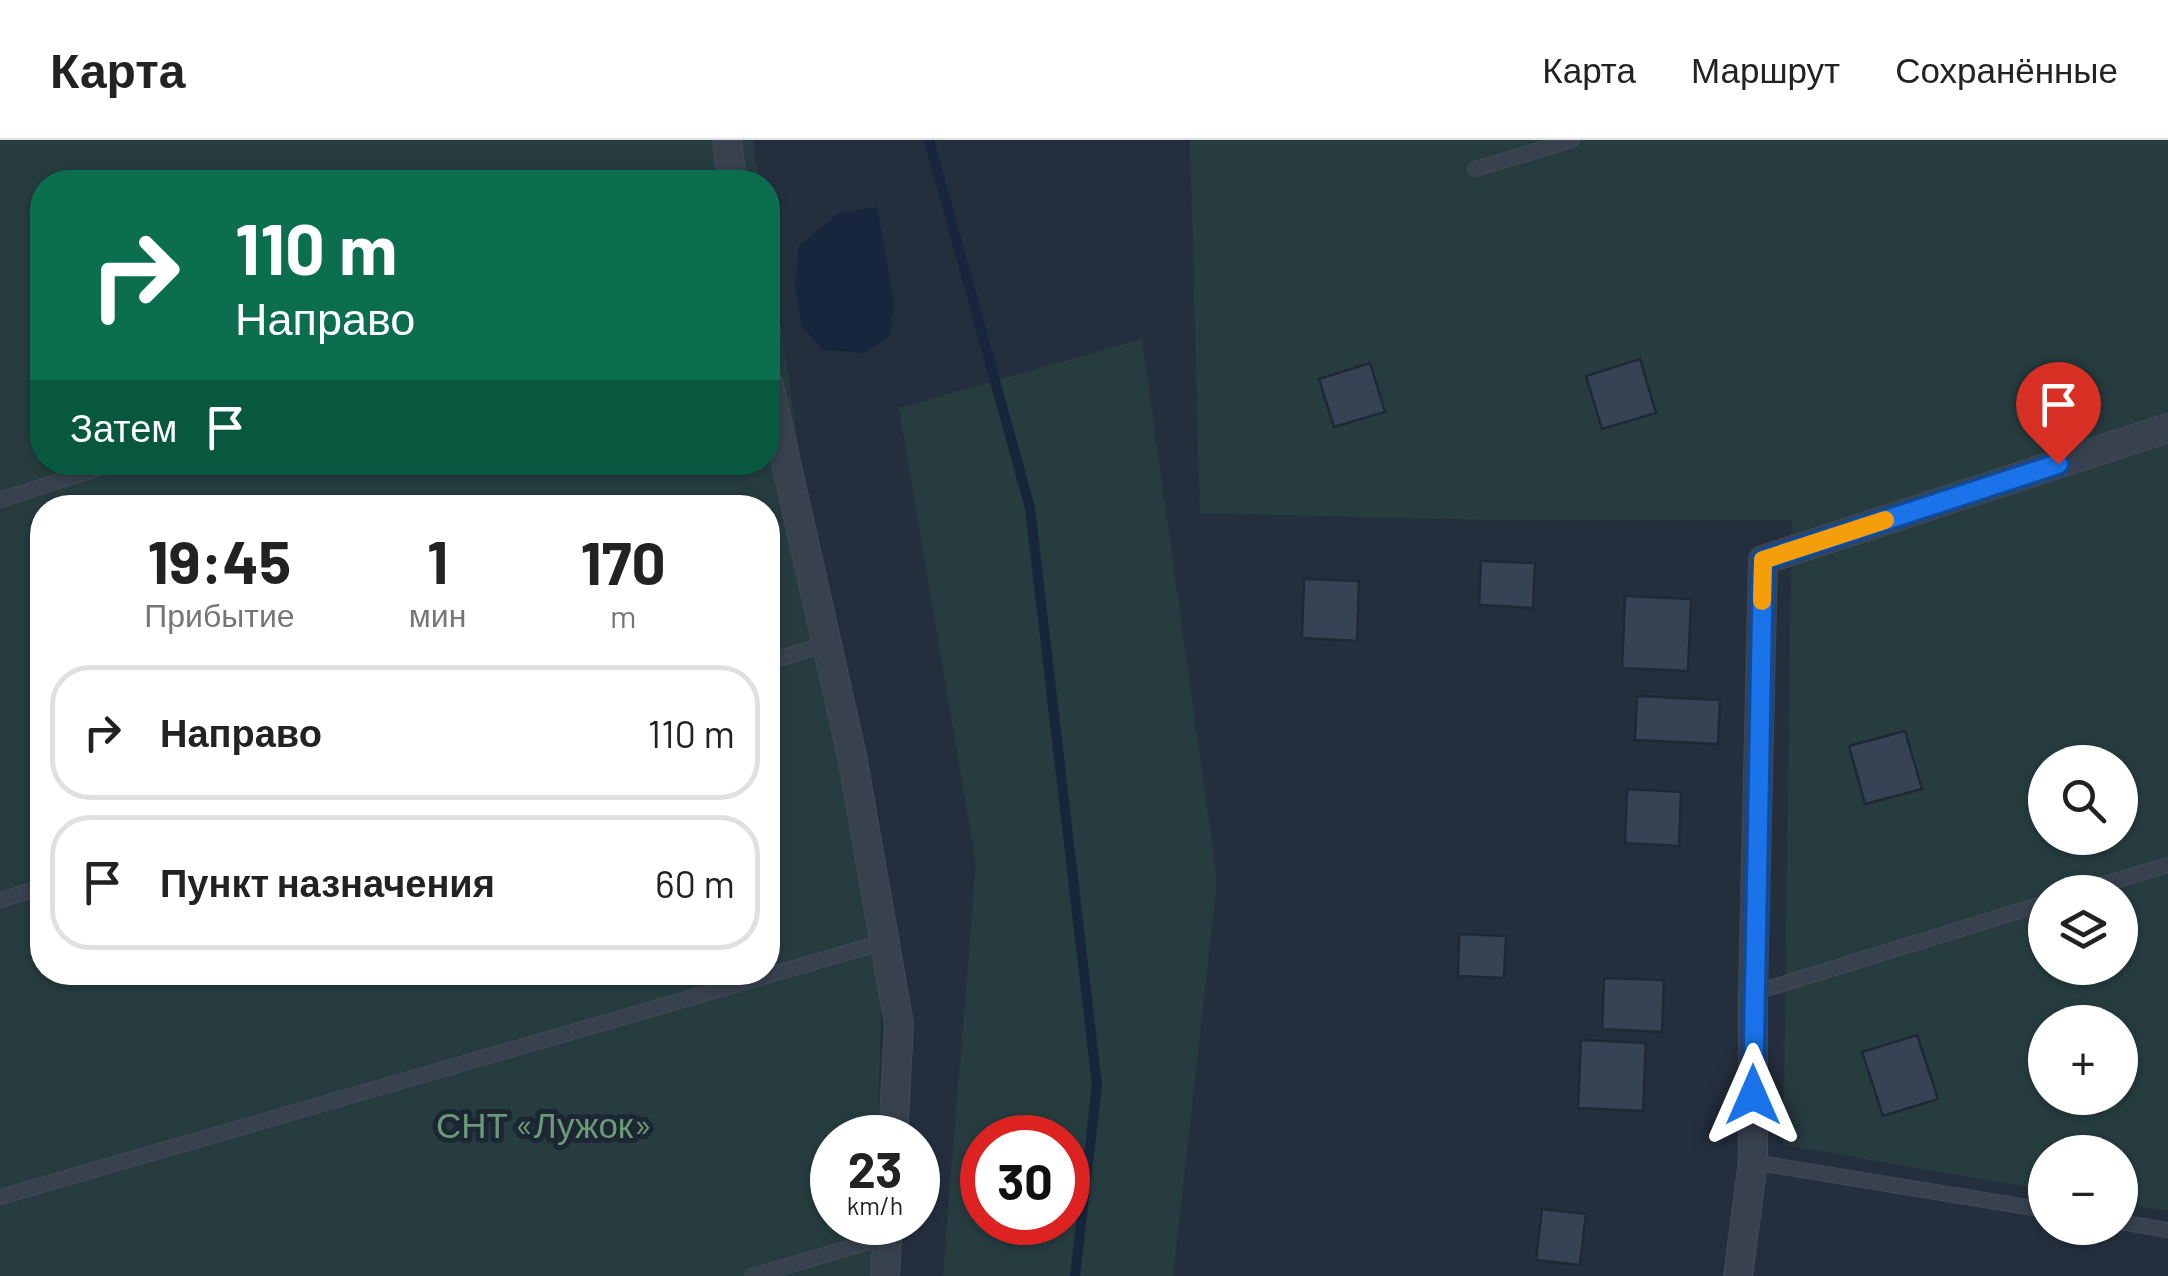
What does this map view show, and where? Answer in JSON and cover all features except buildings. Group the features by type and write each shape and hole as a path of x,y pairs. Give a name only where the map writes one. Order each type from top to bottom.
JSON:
{"street":[{"path":"727,140 731,170"},
{"path":"1738,1276 1753,1162 1763,560 2168,428"},
{"path":"780,436 852,756 899,1024 894,1115"},
{"path":"885,1276 887,1245"}],"lane":[{"path":"1475,168 1572,140"},
{"path":"0,500 78,475"},
{"path":"780,658 826,644"},
{"path":"2135,875 2168,865"},
{"path":"0,900 30,891"},
{"path":"1753,993 2028,908"},
{"path":"780,972 884,942"},
{"path":"0,1197 735,985"},
{"path":"1753,1162 2028,1207"},
{"path":"2138,1225 2168,1230"},
{"path":"752,1276 844,1245"}],"green space":[{"name":"СНТ «Лужок»","path":"0,140 753,140 757,170 30,170 30,475 780,475 780,321 881,1010 879,1115 810,1115 810,1245 876,1245 875,1276 0,1276"},
{"path":"1190,140 2168,140 2168,1211 2138,1206 2138,1135 2028,1135 2028,1187 1783,1145 1792,520 1484,520 1200,513"},
{"path":"1142,339 1217,880 1173,1276 943,1276 976,864 899,408"}],"water":[{"path":"877,207 894,302 890,337 866,353 823,350 802,327 795,287 799,246 837,214"}],"waterway":[{"path":"929,140 1030,508 1097,1085 1075,1276"}],"slow traffic":[{"path":"1762,601 1763,560 1885,520"}],"route":[{"path":"1753,1095 1763,560 2058,464"}]}
